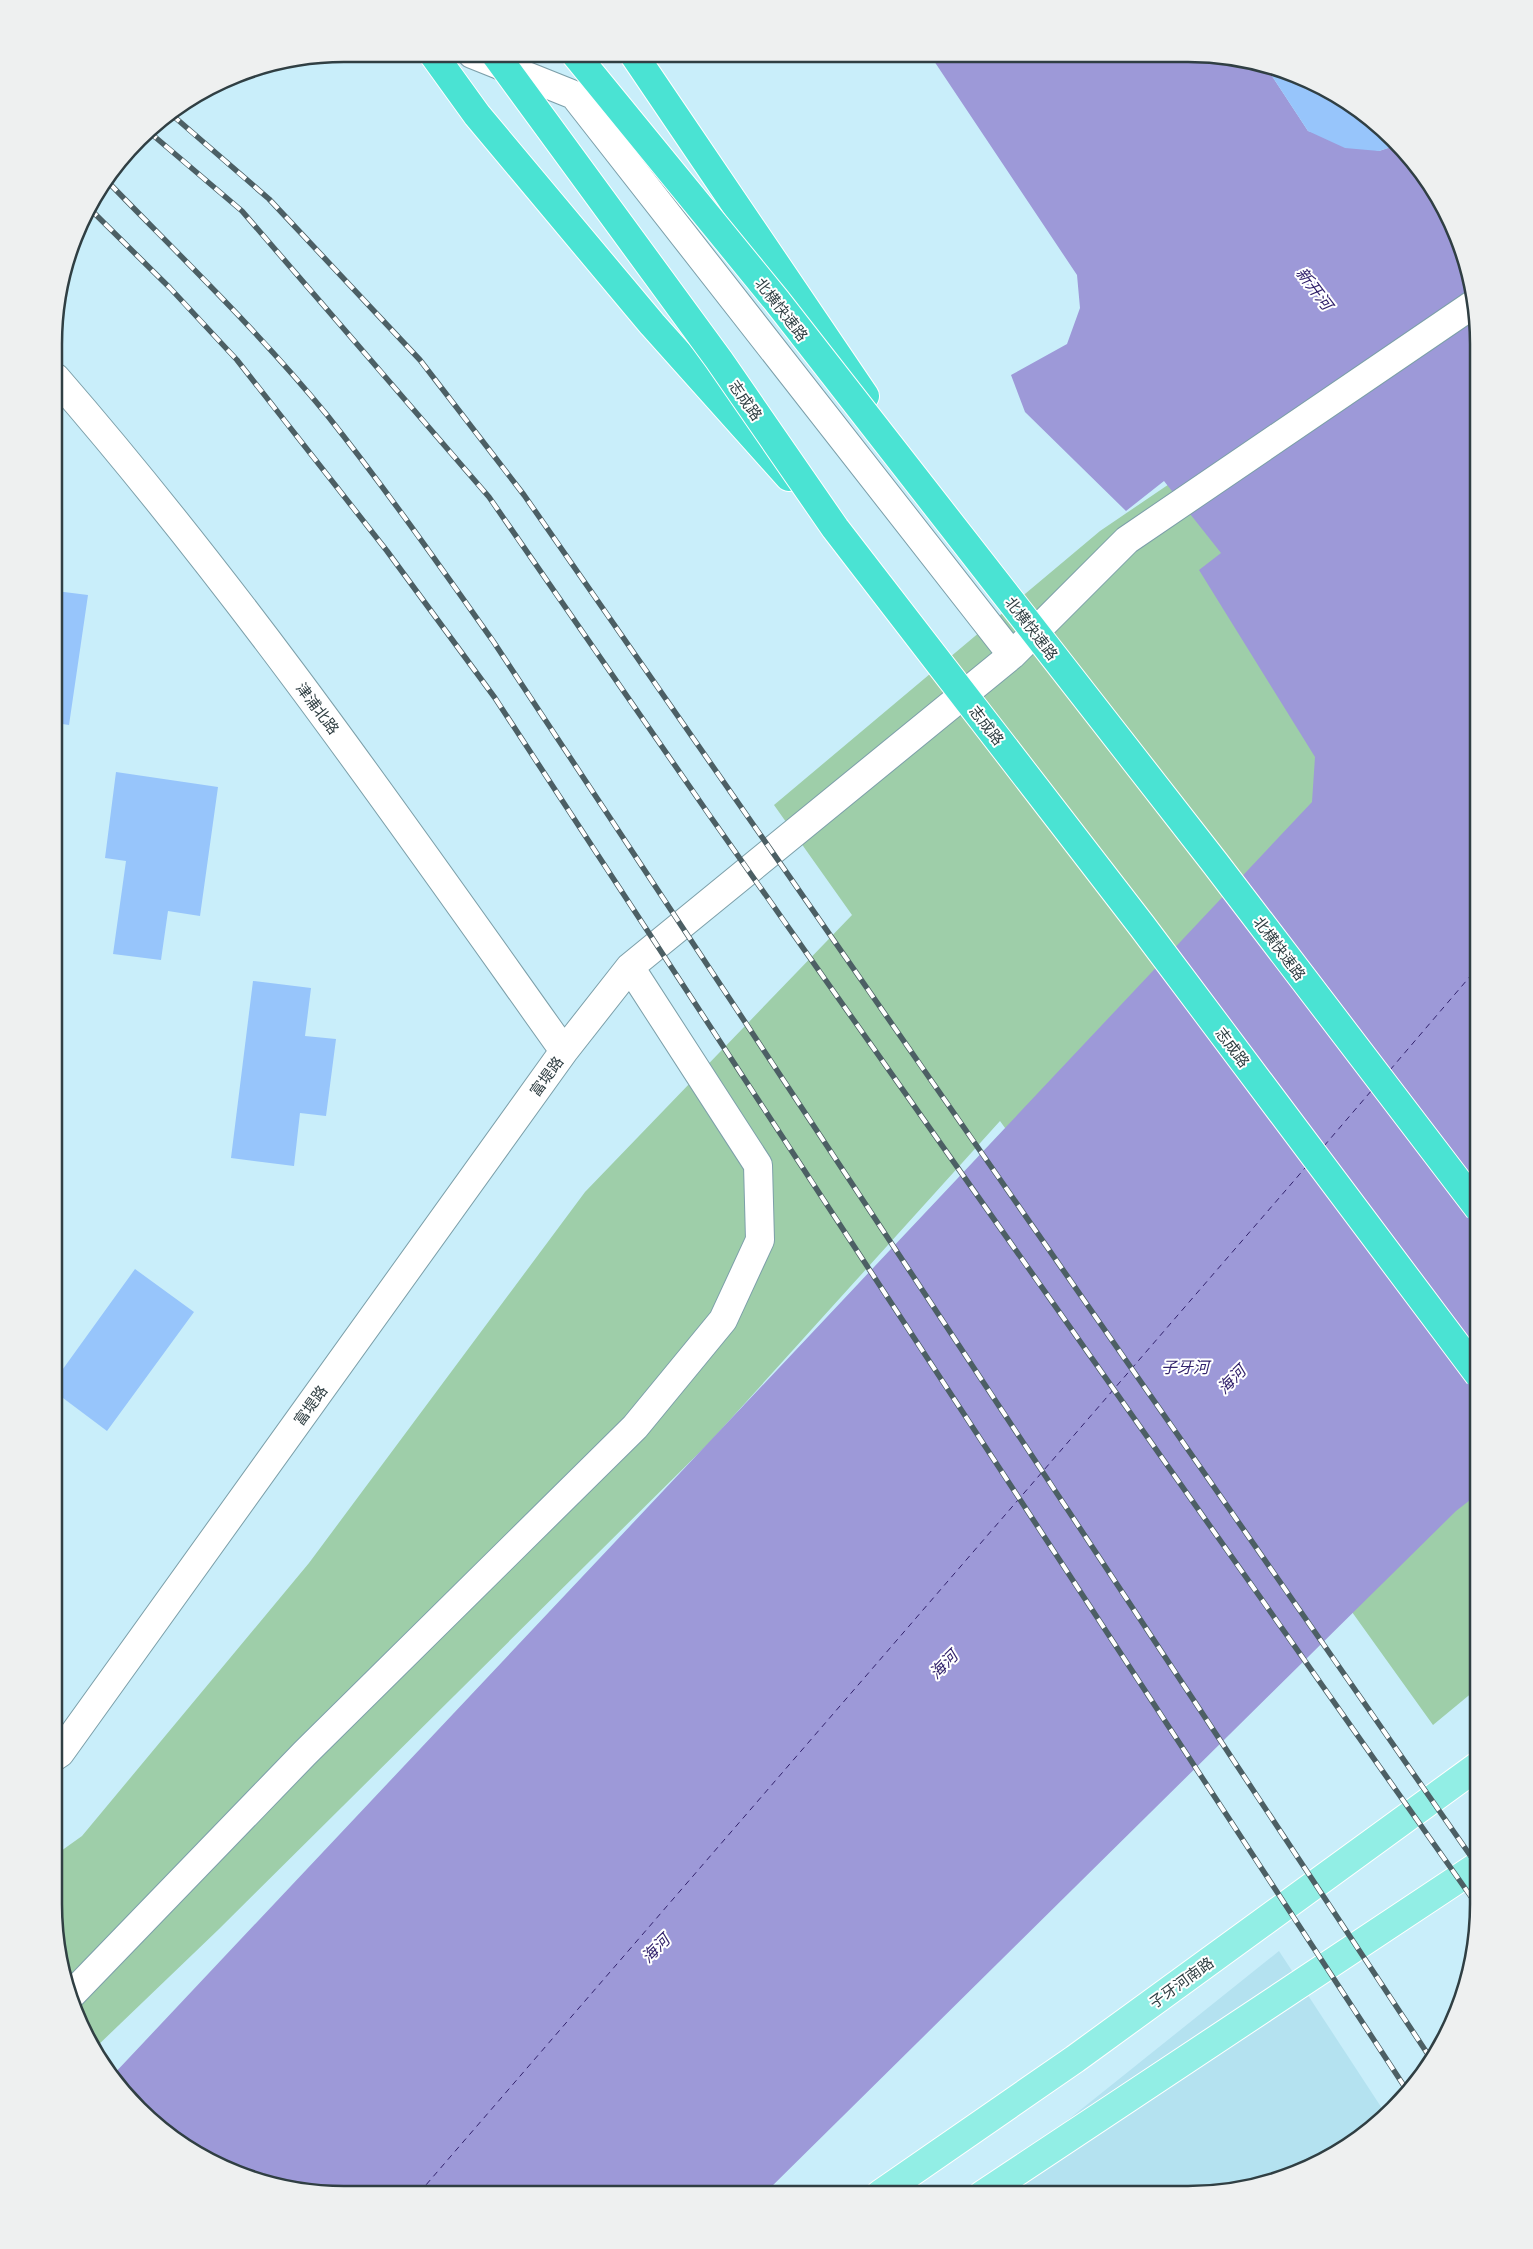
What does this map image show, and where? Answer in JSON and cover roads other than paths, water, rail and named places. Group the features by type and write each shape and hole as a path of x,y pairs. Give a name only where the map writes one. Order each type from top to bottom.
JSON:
{"highway":[{"path":"439,62 476,116 645,316 835,528"},
{"name":"志成路","path":"501,62 719,360 835,528 1142,926 1470,1362"},
{"name":"北横快速路","path":"582,62 776,300 1216,862 1470,1197"},
{"path":"639,62 966,544"}],"main road":[{"name":"子牙河南路","path":"892,2186 1075,2059 1470,1772"},
{"path":"996,2186 1470,1871"}],"street":[{"path":"491,62 574,96 1012,655"},
{"name":"富堤路","path":"62,1750 564,1052 630,967 1012,655 1127,540 1468,308"},
{"name":"津浦北路","path":"62,385 125,458 328,720 564,1052"},
{"path":"76,1990 305,1753 635,1427 723,1320 760,1240 758,1165 630,967"}],"water":[{"name":"子牙河","path":"935,62 1189,62 1226,65 1271,75 1308,131 1379,151 1390,147 1401,158 1433,203 1456,254 1465,289 1470,326 1470,1500 1456,1511 772,2186 326,2186 271,2177 236,2165 203,2149 158,2117 132,2091 117,2071 1312,802 1315,757 1199,570 1221,553 1164,481 1126,511 1025,412 1011,375 1067,344 1080,308 1077,275"}],"railway":[{"path":"176,119 269,199 420,360 524,495 1470,1855"},
{"path":"154,136 242,211 489,497 710,816 1470,1895"},
{"path":"112,186 248,326 327,415 391,499 493,641 1428,2054"},
{"path":"95,214 170,288 237,360 387,551 495,698 1404,2086"}],"water label":[{"name":"新开河","path":"1315,288"},
{"name":"海河","path":"1231,1379"},
{"name":"海河","path":"943,1664"},
{"name":"海河","path":"655,1948"}]}
